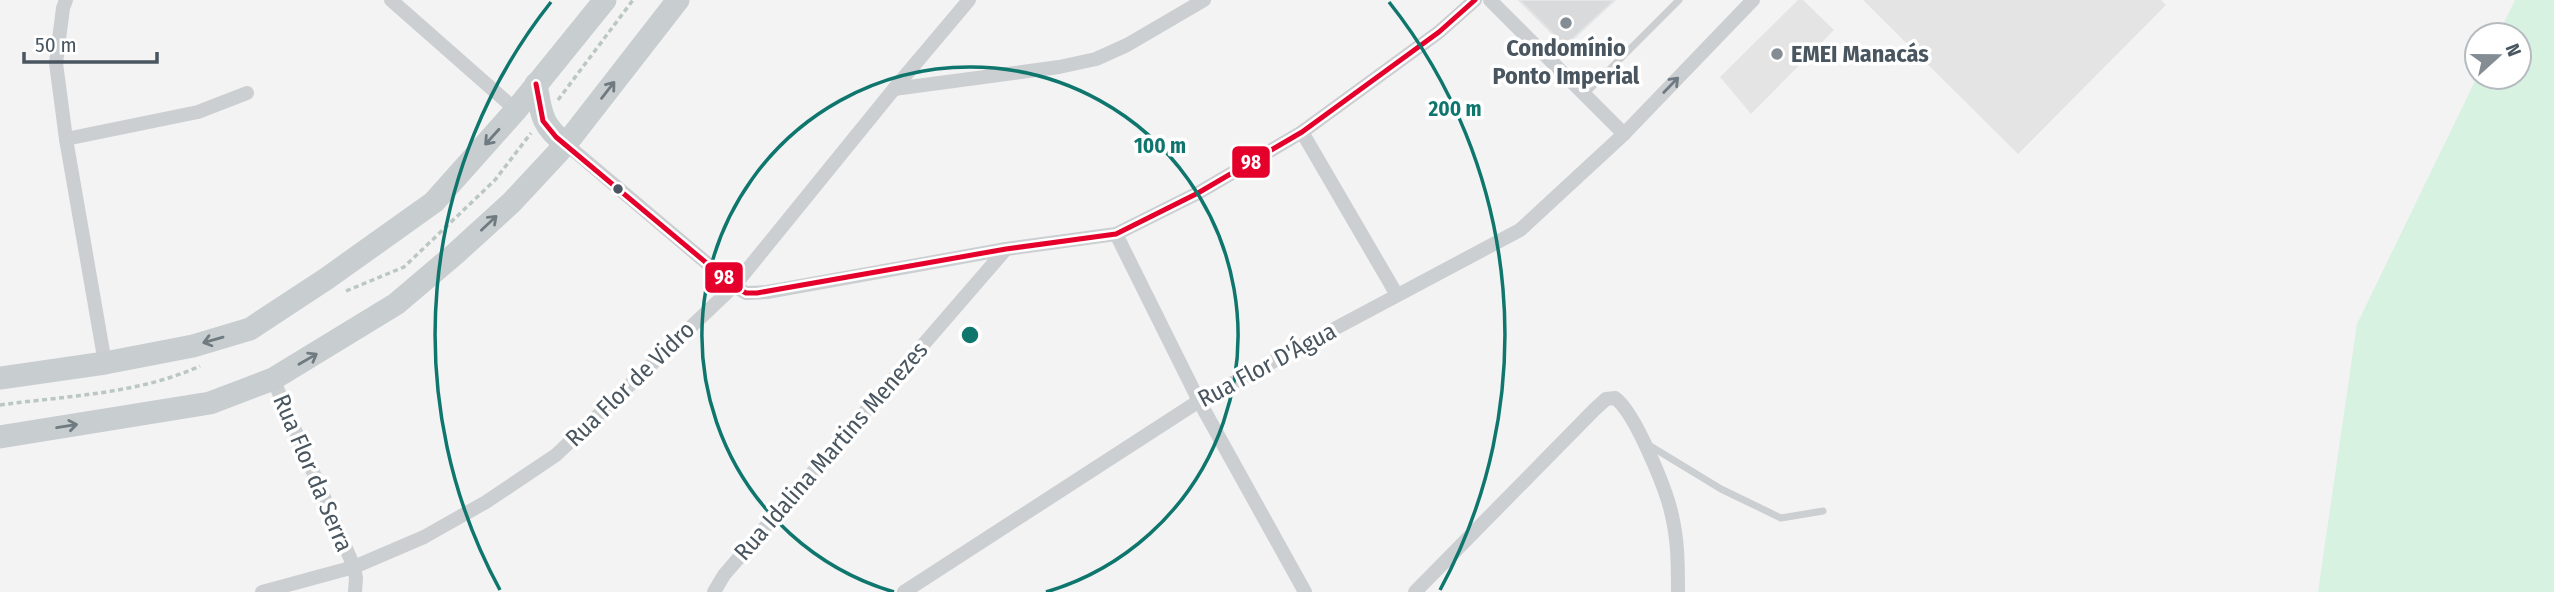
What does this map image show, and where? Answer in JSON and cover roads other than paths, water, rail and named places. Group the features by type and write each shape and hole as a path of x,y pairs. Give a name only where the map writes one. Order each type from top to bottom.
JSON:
{"main road":[{"path":"0,378 106,363 193,345 250,329 434,202 516,110 605,0"},
{"path":"0,437 210,402 272,379 396,304 512,202 566,144 678,0"},
{"path":"536,84 543,121 556,137 566,144"}],"street":[{"path":"66,0 56,63 66,139 106,363"},
{"path":"391,0 516,110"},
{"name":"Rua Flor de Vidro","path":"262,592 354,566 424,537 486,502 556,455 734,286 970,0"},
{"path":"894,89 1059,67 1096,59 1127,46 1203,0"},
{"path":"566,144 734,286 746,293 767,292 1006,248 1116,234 1198,193 1302,132 1439,32 1475,0"},
{"path":"1490,0 1624,134"},
{"name":"Rua Flor D'Água","path":"904,592 1199,401 1520,230 1624,134 1753,0"},
{"path":"66,139 198,112 247,93"},
{"path":"1302,132 1397,295"},
{"path":"1116,234 1199,401 1305,592"},
{"name":"Rua Idalina Martins Menezes","path":"714,592 724,575 1006,248"},
{"name":"Rua Flor da Serra","path":"272,379 354,566"},
{"path":"1415,592 1606,400 1615,398 1621,402 1643,442 1672,512 1677,539 1678,592"},
{"path":"354,566 355,592"}],"lane":[{"path":"1585,95 1679,0"},
{"path":"1643,442 1721,489 1781,518 1823,511"}],"place":[{"name":"Condomínio Ponto Imperial","path":"1566,23"},
{"name":"EMEI Manacás","path":"1777,54"}]}
